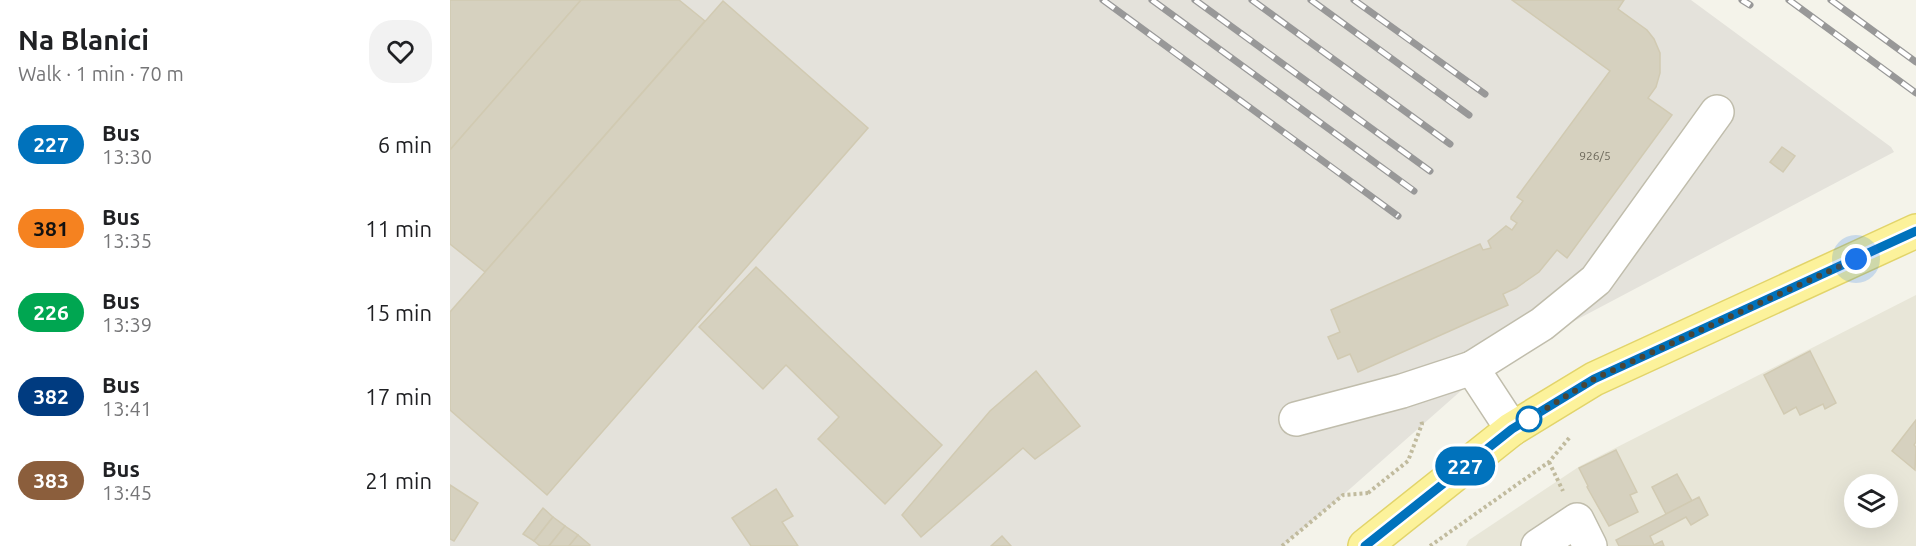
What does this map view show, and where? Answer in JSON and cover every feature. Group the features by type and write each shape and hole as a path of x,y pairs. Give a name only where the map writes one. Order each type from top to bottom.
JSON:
{"main road":[{"path":"1365,546 1512,429 1594,379 1916,231"}],"street":[{"path":"1296,419 1402,391 1472,368 1542,324 1596,280 1717,112"},
{"path":"1472,368 1512,429"},
{"path":"1538,546 1583,533"}],"path":[{"path":"1430,546 1549,462"},
{"path":"1282,546 1343,495"}],"shaded area":[{"path":"450,0 1691,0 1891,147 1894,152 1489,366 1282,546 450,546"},
{"path":"1916,295 1916,546 1466,546 1469,540 1580,466"}],"building":[{"path":"450,0 581,0 450,150"},
{"path":"581,0 679,0 705,21 485,272 450,244 450,150"},
{"path":"1512,0 1624,0 1618,9 1647,30 1660,53 1660,73 1656,87 1648,98 1672,115 1567,258 1557,250 1539,272 1503,294 1508,305 1358,372 1350,354 1338,359 1328,337 1340,332 1331,310 1480,244 1483,250 1491,248 1488,241 1506,226 1512,230 1517,223 1511,217 1523,201 1517,197 1610,71"},
{"path":"723,1 868,128 547,495 450,410 450,312"},
{"path":"1782,147 1795,156 1783,172 1770,162"},
{"path":"756,267 942,445 885,504 818,439 839,417 786,365 763,389 699,327"},
{"path":"1810,351 1836,403 1825,409 1823,404 1800,415 1796,407 1784,414 1764,375"},
{"path":"1036,371 1080,426 1035,459 1023,448 921,537 902,515 990,411"},
{"path":"1916,420 1914,445 1916,447 1915,470 1892,451"},
{"path":"1616,450 1637,492 1630,495 1638,512 1609,526 1579,468"},
{"path":"1677,474 1692,501 1666,514 1652,487"},
{"path":"450,485 478,503 454,541 450,539"},
{"path":"776,489 793,516 782,522 798,546 751,546 732,518"},
{"path":"1699,497 1708,515 1691,525 1686,517 1650,536 1654,545 1662,541 1664,546 1619,546 1616,540"},
{"path":"543,508 553,517 534,541 523,534"},
{"path":"553,517 565,526 549,546 540,546 534,541"},
{"path":"565,526 578,535 569,546 549,546"},
{"path":"578,535 590,545 569,546"},
{"path":"1002,536 1011,546 991,546"}],"railway":[{"path":"1103,0 1398,216"},
{"path":"1152,0 1414,191"},
{"path":"1195,0 1430,171"},
{"path":"1252,0 1450,144"},
{"path":"1311,0 1469,115"},
{"path":"1354,0 1485,94"},
{"path":"1742,0 1750,5"},
{"path":"1789,0 1916,93"},
{"path":"1831,0 1916,62"}],"bus line":[{"name":"227","path":"1365,546 1512,429 1594,379 1916,231"}],"route":[{"path":"1529,419 1594,379 1856,259"}]}
